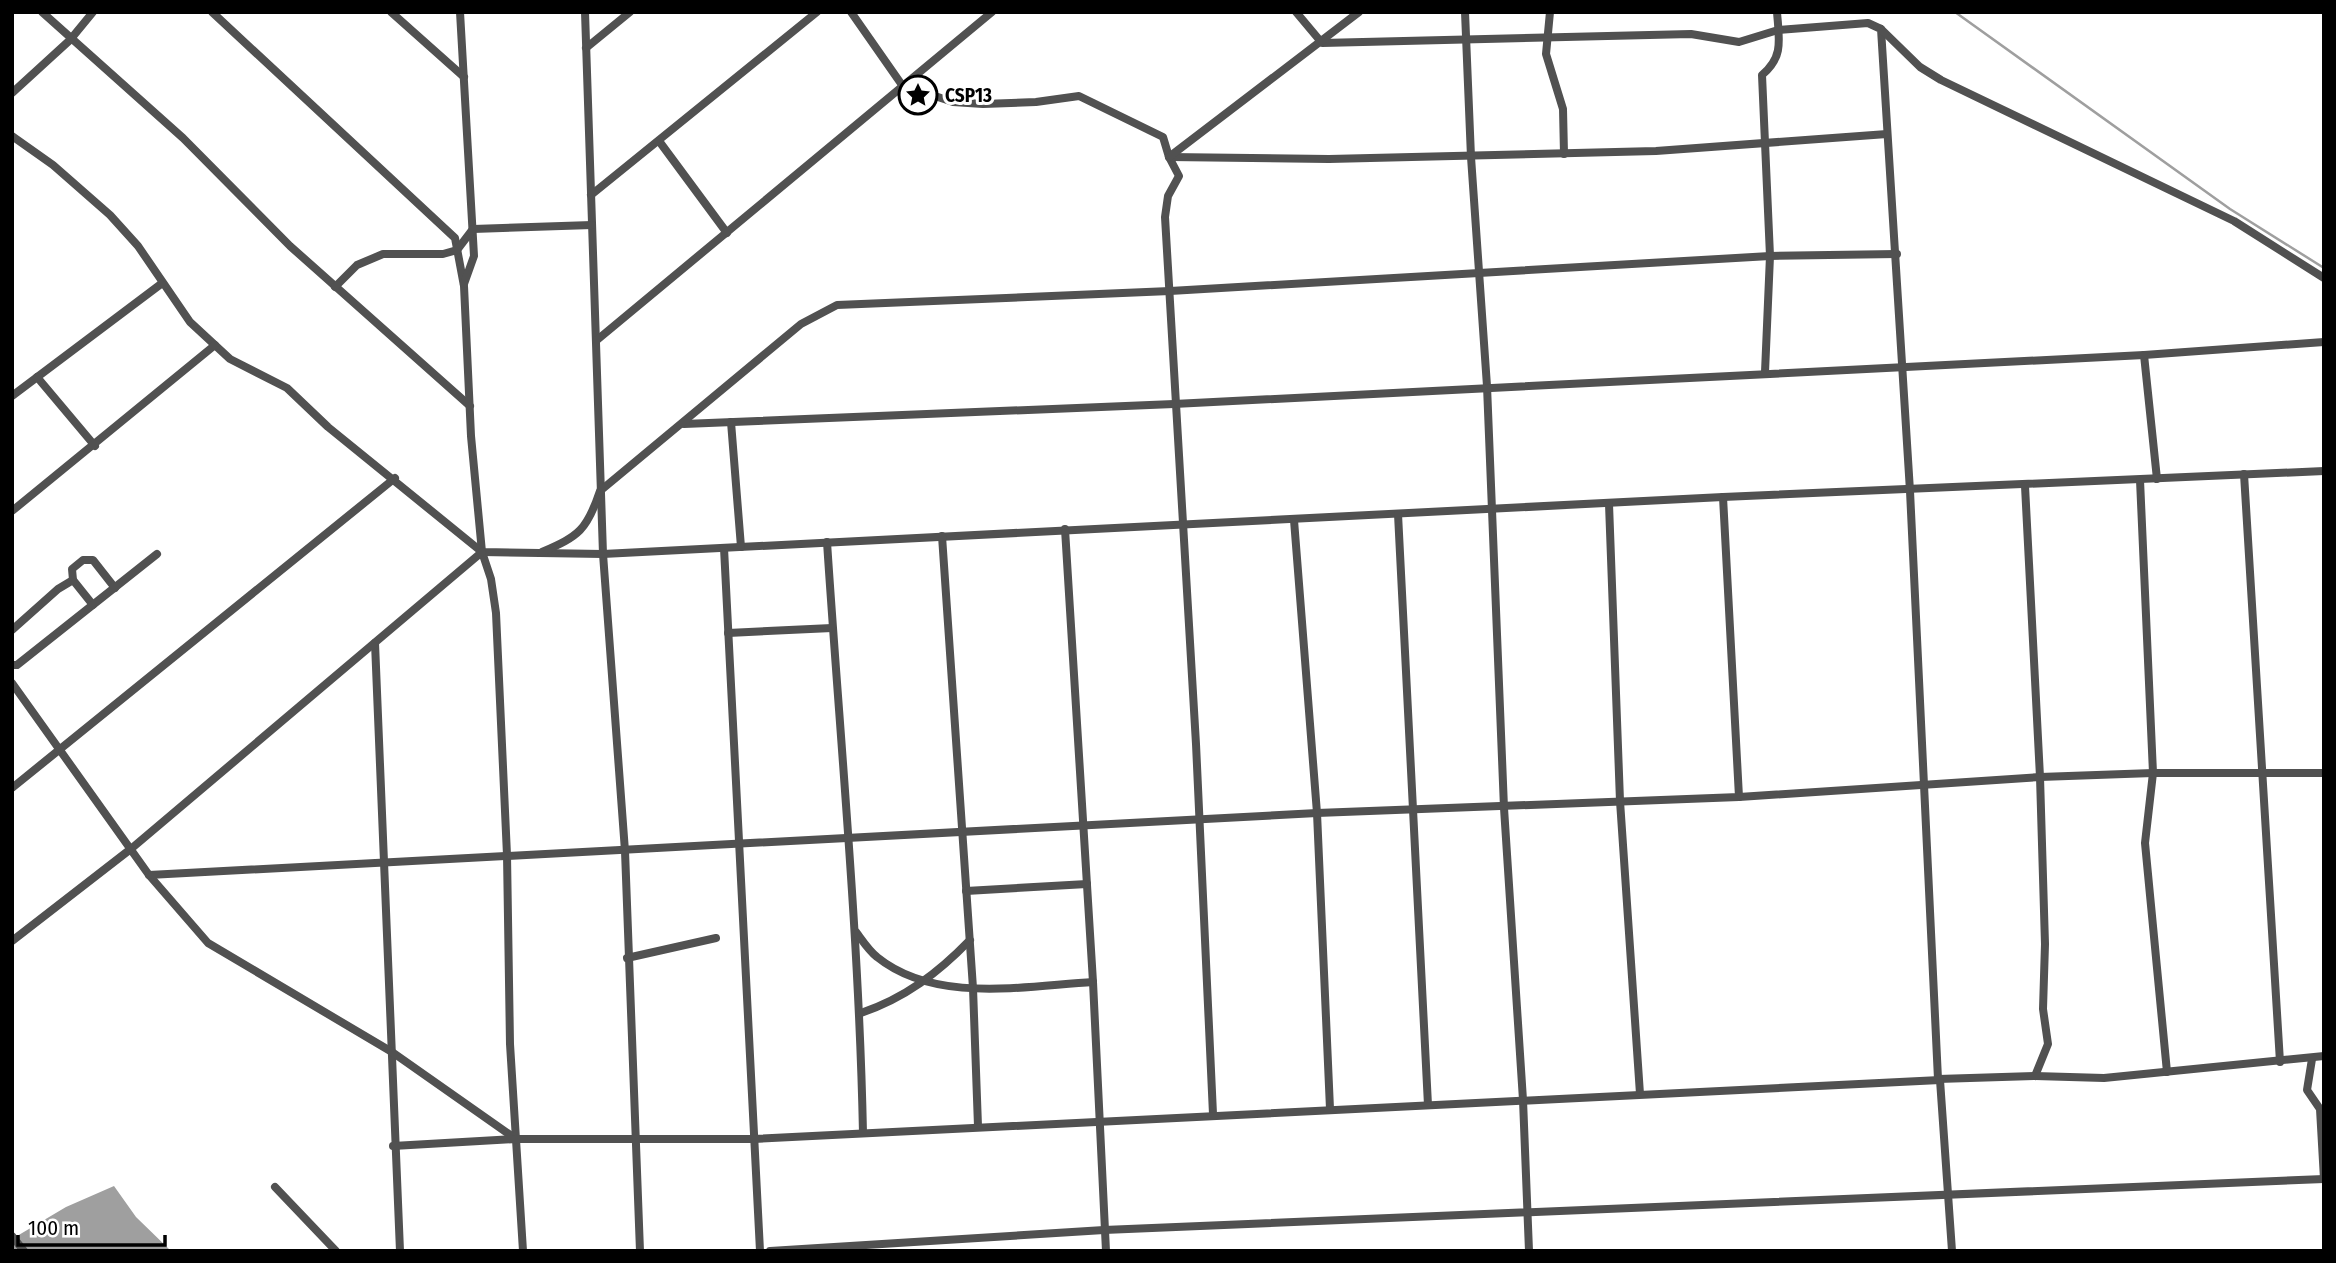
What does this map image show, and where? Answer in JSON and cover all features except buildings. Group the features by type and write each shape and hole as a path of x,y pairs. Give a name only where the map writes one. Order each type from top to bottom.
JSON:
{"street":[{"path":"42,12 183,138 290,246 470,406"},
{"path":"12,93 71,40 93,12"},
{"path":"212,12 455,238 464,286 470,406 482,552 491,579 496,613 507,855 510,1044 523,1251"},
{"path":"391,12 464,77"},
{"path":"460,12 474,256 464,286"},
{"path":"585,12 600,491 625,851 640,1251"},
{"path":"586,48 630,12"},
{"path":"591,195 817,12"},
{"path":"851,12 902,85 953,102 984,104 1036,102 1079,96 1163,137 1168,157 1179,176 1168,196 1165,217 1213,1114"},
{"path":"597,340 992,12"},
{"path":"1296,12 1322,43"},
{"path":"1168,157 1263,84 1322,43 1359,12"},
{"path":"1465,12 1471,157 1488,386 1504,808 1523,1100 1529,1251"},
{"path":"1550,12 1546,54 1563,109 1564,153"},
{"path":"1765,372 1770,256 1762,75 1775,64 1777,12"},
{"path":"1322,43 1691,34 1739,42 1778,30 1868,23 1881,29 1920,67 1941,80 2234,221 2324,278"},
{"path":"1881,29 1897,254 1939,1079 1950,1195 1952,1251"},
{"path":"1168,157 1471,157 1656,152 1887,134"},
{"path":"12,136 53,165 110,215 138,246 161,284 190,322 230,359 288,388 328,427 395,478 482,552 603,554 1723,497 2324,471"},
{"path":"659,141 727,233"},
{"path":"473,229 592,225"},
{"path":"335,287 357,265 383,254 443,254 457,250 473,229"},
{"path":"540,553 574,538 590,521 600,491 684,424 801,324 837,305 1170,291 1770,256 1897,254"},
{"path":"12,396 161,284"},
{"path":"684,424 1174,404 1765,372 2144,355 2324,342"},
{"path":"12,512 215,345"},
{"path":"2144,355 2157,480"},
{"path":"37,377 95,446"},
{"path":"731,422 741,547"},
{"path":"2244,474 2280,1062"},
{"path":"12,788 395,478"},
{"path":"2140,480 2153,773 2145,843 2168,1072"},
{"path":"2025,486 2040,777 2045,944 2043,1009 2048,1044 2035,1076"},
{"path":"1723,497 1739,797"},
{"path":"1609,504 1620,801 1640,1094"},
{"path":"1398,514 1428,1105"},
{"path":"1294,520 1317,813 1330,1110"},
{"path":"1065,530 1093,982 1106,1251"},
{"path":"942,536 973,988 978,1126"},
{"path":"827,542 846,839 861,1013 863,1133"},
{"path":"724,548 737,845 760,1251"},
{"path":"12,941 132,848 482,552"},
{"path":"12,665 17,666 157,554"},
{"path":"93,605 73,580 72,569 83,560 93,560 115,588"},
{"path":"12,630 58,589 73,580"},
{"path":"728,633 832,628"},
{"path":"375,643 400,1251"},
{"path":"12,683 149,875 208,943 392,1052 516,1139"},
{"path":"149,875 1317,813 1739,797 2040,777 2153,773 2324,773"},
{"path":"966,891 1087,884"},
{"path":"855,930 875,956 906,975 924,982 973,988 1093,982"},
{"path":"627,958 716,938"},
{"path":"861,1013 886,1004 924,982 970,940"},
{"path":"394,1146 516,1139 754,1139 1939,1079 2104,1077 2324,1056"},
{"path":"770,1251 1104,1230 2324,1179 2320,1110 2307,1090 2312,1059"},
{"path":"275,1187 336,1251"},
{"path":"12,1236 24,1251"}],"shaded area":[{"path":"114,1186 136,1217 171,1251 12,1251 12,1239 66,1207"}],"waterway":[{"path":"1955,12 2230,209 2324,268"}],"place":[{"name":"CSP13","path":"918,95"}]}
